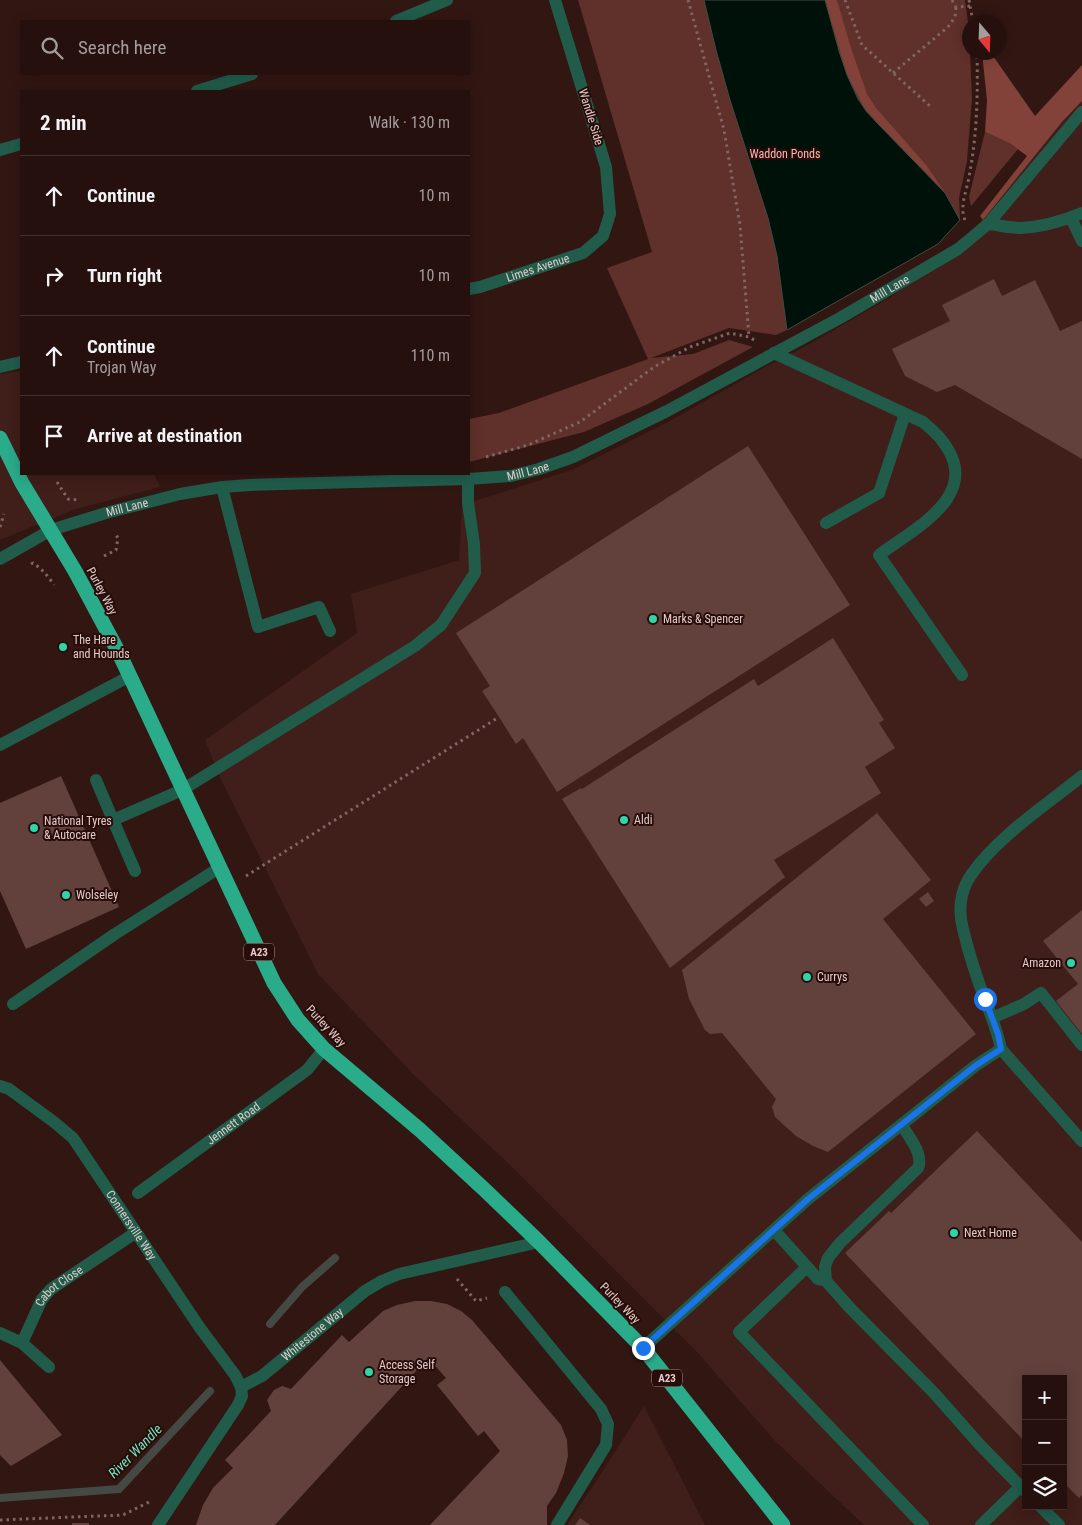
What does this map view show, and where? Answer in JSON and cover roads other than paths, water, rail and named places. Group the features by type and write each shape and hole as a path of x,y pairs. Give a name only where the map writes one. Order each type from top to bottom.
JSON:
{"highway":[{"name":"Purley Way","path":"0,438 22,483 92,603 130,676 274,983 298,1020 324,1049 420,1130 539,1242 643,1348 783,1525"}],"street":[{"path":"398,20 447,0"},
{"name":"Wandle Side","path":"555,0 606,167 610,214 603,236"},
{"path":"201,90 249,75"},
{"name":"Mill Lane","path":"0,559 51,530 142,503 180,494 222,487 511,476 539,469 573,457 667,411 774,354 958,249 988,224 1082,112"},
{"path":"0,150 20,144"},
{"path":"988,224 1019,228 1044,225 1076,216 1082,241"},
{"name":"Limes Avenue","path":"470,289 583,253 603,236"},
{"path":"774,354 923,422 940,438 950,454 956,472 955,486 946,501 934,514 879,555 962,675"},
{"path":"0,367 20,362"},
{"path":"826,523 879,493 905,414"},
{"path":"113,820 182,790 407,651 441,625 475,573 474,544 468,503 468,479"},
{"path":"222,487 258,627 319,607 330,631"},
{"path":"0,745 130,676"},
{"path":"1082,776 997,844 970,876 961,898 960,912 962,929 998,1034 1001,1049 1082,1141"},
{"path":"96,780 135,871"},
{"path":"13,1004 116,934 219,868"},
{"path":"992,1018 1024,1004 1041,993 1082,1045"},
{"name":"Jennett Road","path":"138,1193 307,1070 324,1049"},
{"path":"643,1348 808,1199 975,1066 1001,1049"},
{"name":"Connersville Way","path":"0,1086 9,1089 73,1138 135,1233 242,1387"},
{"path":"826,1281 825,1267 828,1258 840,1243 918,1168 921,1162 919,1154 902,1125"},
{"path":"774,1230 818,1279 826,1281 935,1394 1022,1489"},
{"name":"Cabot Close","path":"22,1343 42,1299 50,1289 135,1233"},
{"name":"Whitestone Way","path":"242,1387 262,1376 365,1291 382,1281 399,1274 539,1242"},
{"path":"807,1267 739,1332 923,1525"},
{"path":"505,1292 601,1409 608,1424 606,1445 557,1525"},
{"path":"0,1333 22,1343 49,1367"},
{"path":"158,1525 238,1406 242,1396 242,1387"},
{"path":"981,1525 1022,1491"},
{"path":"1044,1510 1059,1525"}],"waterway":[{"name":"River Wandle","path":"270,1324 302,1287 335,1258"},
{"name":"River Wandle","path":"0,1498 119,1489 210,1391"}],"place":[{"name":"Marks & Spencer","path":"653,619"},
{"name":"The Hare and Hounds","path":"63,647"},
{"name":"Aldi","path":"624,820"},
{"name":"National Tyres & Autocare","path":"34,828"},
{"name":"Wolseley","path":"66,895"},
{"name":"Amazon","path":"1071,963"},
{"name":"Currys","path":"807,977"},
{"name":"Next Home","path":"954,1233"},
{"name":"Access Self Storage","path":"369,1372"}],"park label":[{"name":"Waddon Ponds","path":"785,154"}]}
